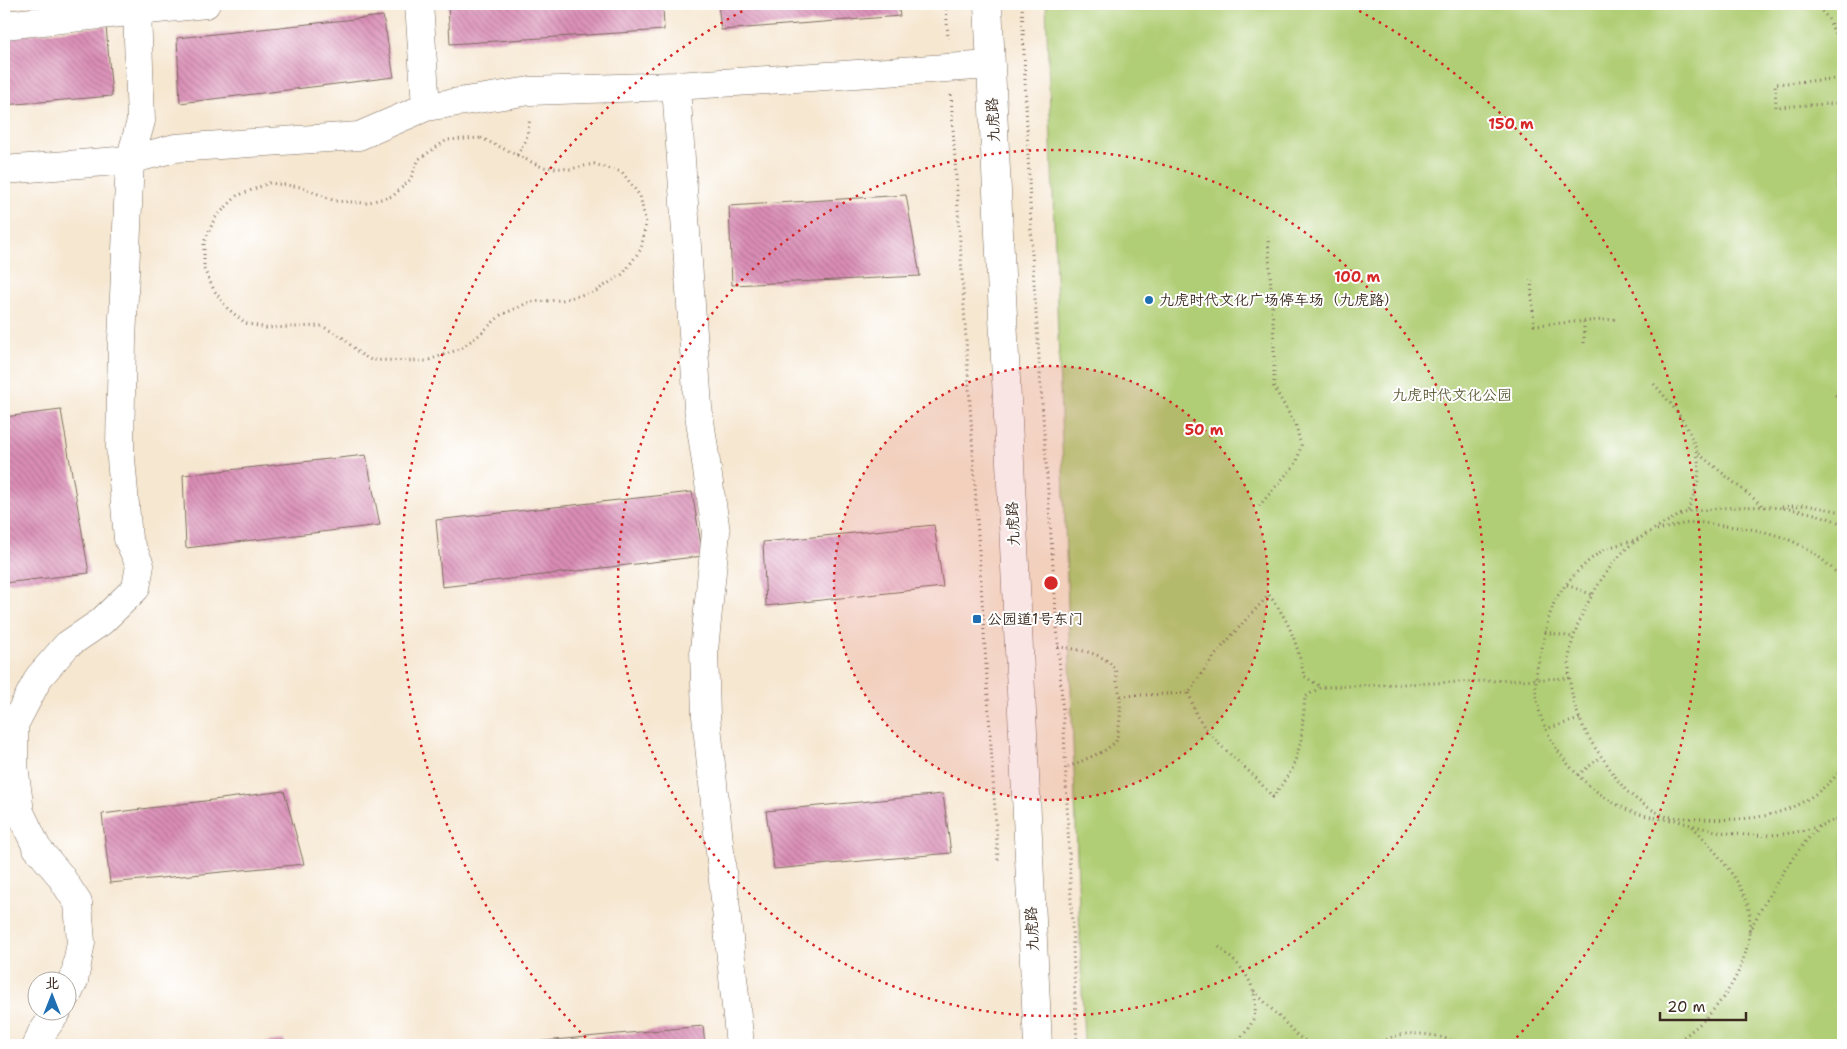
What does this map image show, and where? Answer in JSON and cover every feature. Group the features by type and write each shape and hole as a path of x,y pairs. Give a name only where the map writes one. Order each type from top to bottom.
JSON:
{"street":[{"path":"4,25 206,4"},
{"path":"419,4 426,107"},
{"name":"九虎路","path":"988,4 1038,1045"},
{"path":"76,972 81,942 78,904 59,874 37,848 20,812 14,765 14,725 39,677 67,645 101,622 136,588 140,565 128,539 120,447 122,341 130,160 141,121 137,11"},
{"path":"4,170 130,160 174,148 359,136 426,107 530,91 676,86 991,65"},
{"path":"676,86 698,407 716,532 704,650 706,716 740,1045"},
{"path":"37,1045 41,1034 50,1022"}],"path":[{"path":"946,4 998,866"},
{"path":"1022,4 1032,253 1066,768 1077,1045"},
{"path":"1815,4 1828,18 1843,51"},
{"path":"1843,78 1775,84 1776,107 1843,103"},
{"path":"517,155 526,140 531,113 530,91"},
{"path":"481,138 517,155 542,167 570,169 594,164 622,172 640,196 646,224 642,249 623,274 596,291 562,300 530,302 501,315 479,336 460,349 426,361 371,360 359,353 342,337 322,326 266,328 245,323 226,307 214,290 204,269 204,242 215,218 237,196 269,183 302,187 335,201 366,203 393,196 410,180 419,159 447,140 481,138"},
{"path":"1259,506 1297,462 1301,445 1296,426 1274,387 1274,340 1268,237"},
{"path":"1531,280 1534,325 1617,319"},
{"path":"1584,322 1584,346"},
{"path":"1654,384 1684,422 1698,453 1698,479 1688,511"},
{"path":"1835,395 1843,400"},
{"path":"1698,453 1764,507"},
{"path":"1682,823 1652,811 1626,790 1601,757 1582,726 1571,691 1569,662 1572,637 1593,595 1607,572 1626,549 1688,511 1806,505 1843,512"},
{"path":"1774,507 1803,511 1830,518 1843,524"},
{"path":"1654,531 1692,522 1749,527 1778,534 1805,548 1826,562 1843,580"},
{"path":"1644,537 1603,550 1578,571 1557,598 1545,632 1536,678 1537,700 1545,728 1558,750 1578,775 1600,793 1624,808 1643,816 1692,825 1722,833 1758,836 1796,832 1843,817"},
{"path":"1568,585 1593,595"},
{"path":"1321,687 1304,676 1298,647 1283,613 1269,595 1224,643 1204,668 1189,692 1196,715 1205,728 1273,797 1293,768 1301,741 1305,697 1321,687 1570,678"},
{"path":"1545,632 1572,637"},
{"path":"1058,647 1084,651 1101,657 1115,670 1121,696 1120,722 1116,742 1104,751 1066,768"},
{"path":"1121,696 1189,692"},
{"path":"1545,728 1580,719"},
{"path":"1578,775 1601,757"},
{"path":"1666,817 1721,821 1760,818 1788,809 1811,798 1832,781 1843,768"},
{"path":"1671,1045 1695,1028 1714,1010 1729,991 1746,954 1749,931 1749,910 1741,890 1718,854 1692,825"},
{"path":"1749,931 1771,892 1805,842 1821,825"},
{"path":"1219,947 1239,965 1250,979 1256,1009 1251,1024 1233,1045"},
{"path":"1253,991 1298,1036 1311,1045"},
{"path":"1378,1045 1392,1037 1414,1034 1433,1036 1462,1045"}],"green space":[{"name":"九虎时代文化公园","path":"1046,4 1843,4 1843,1045 1084,1045"}],"building":[{"path":"448,4 663,4 664,30 450,44"},
{"path":"718,4 898,4 900,16 721,30"},
{"path":"383,16 394,77 180,103 177,38"},
{"path":"106,26 112,96 4,105 4,37"},
{"path":"906,195 920,276 732,285 729,206"},
{"path":"61,410 89,573 4,583 4,417"},
{"path":"366,455 380,525 186,548 183,475"},
{"path":"692,492 703,556 442,587 436,520"},
{"path":"934,525 943,587 766,606 763,542"},
{"path":"284,791 304,864 110,883 102,814"},
{"path":"943,794 951,853 774,869 766,811"},
{"path":"703,1026 705,1045 512,1045 512,1044"},
{"path":"284,1040 285,1045 252,1045 252,1044"}],"place":[{"name":"九虎时代文化广场停车场（九虎路）","path":"1149,300"},
{"name":"公园道1号东门","path":"977,619"}]}
